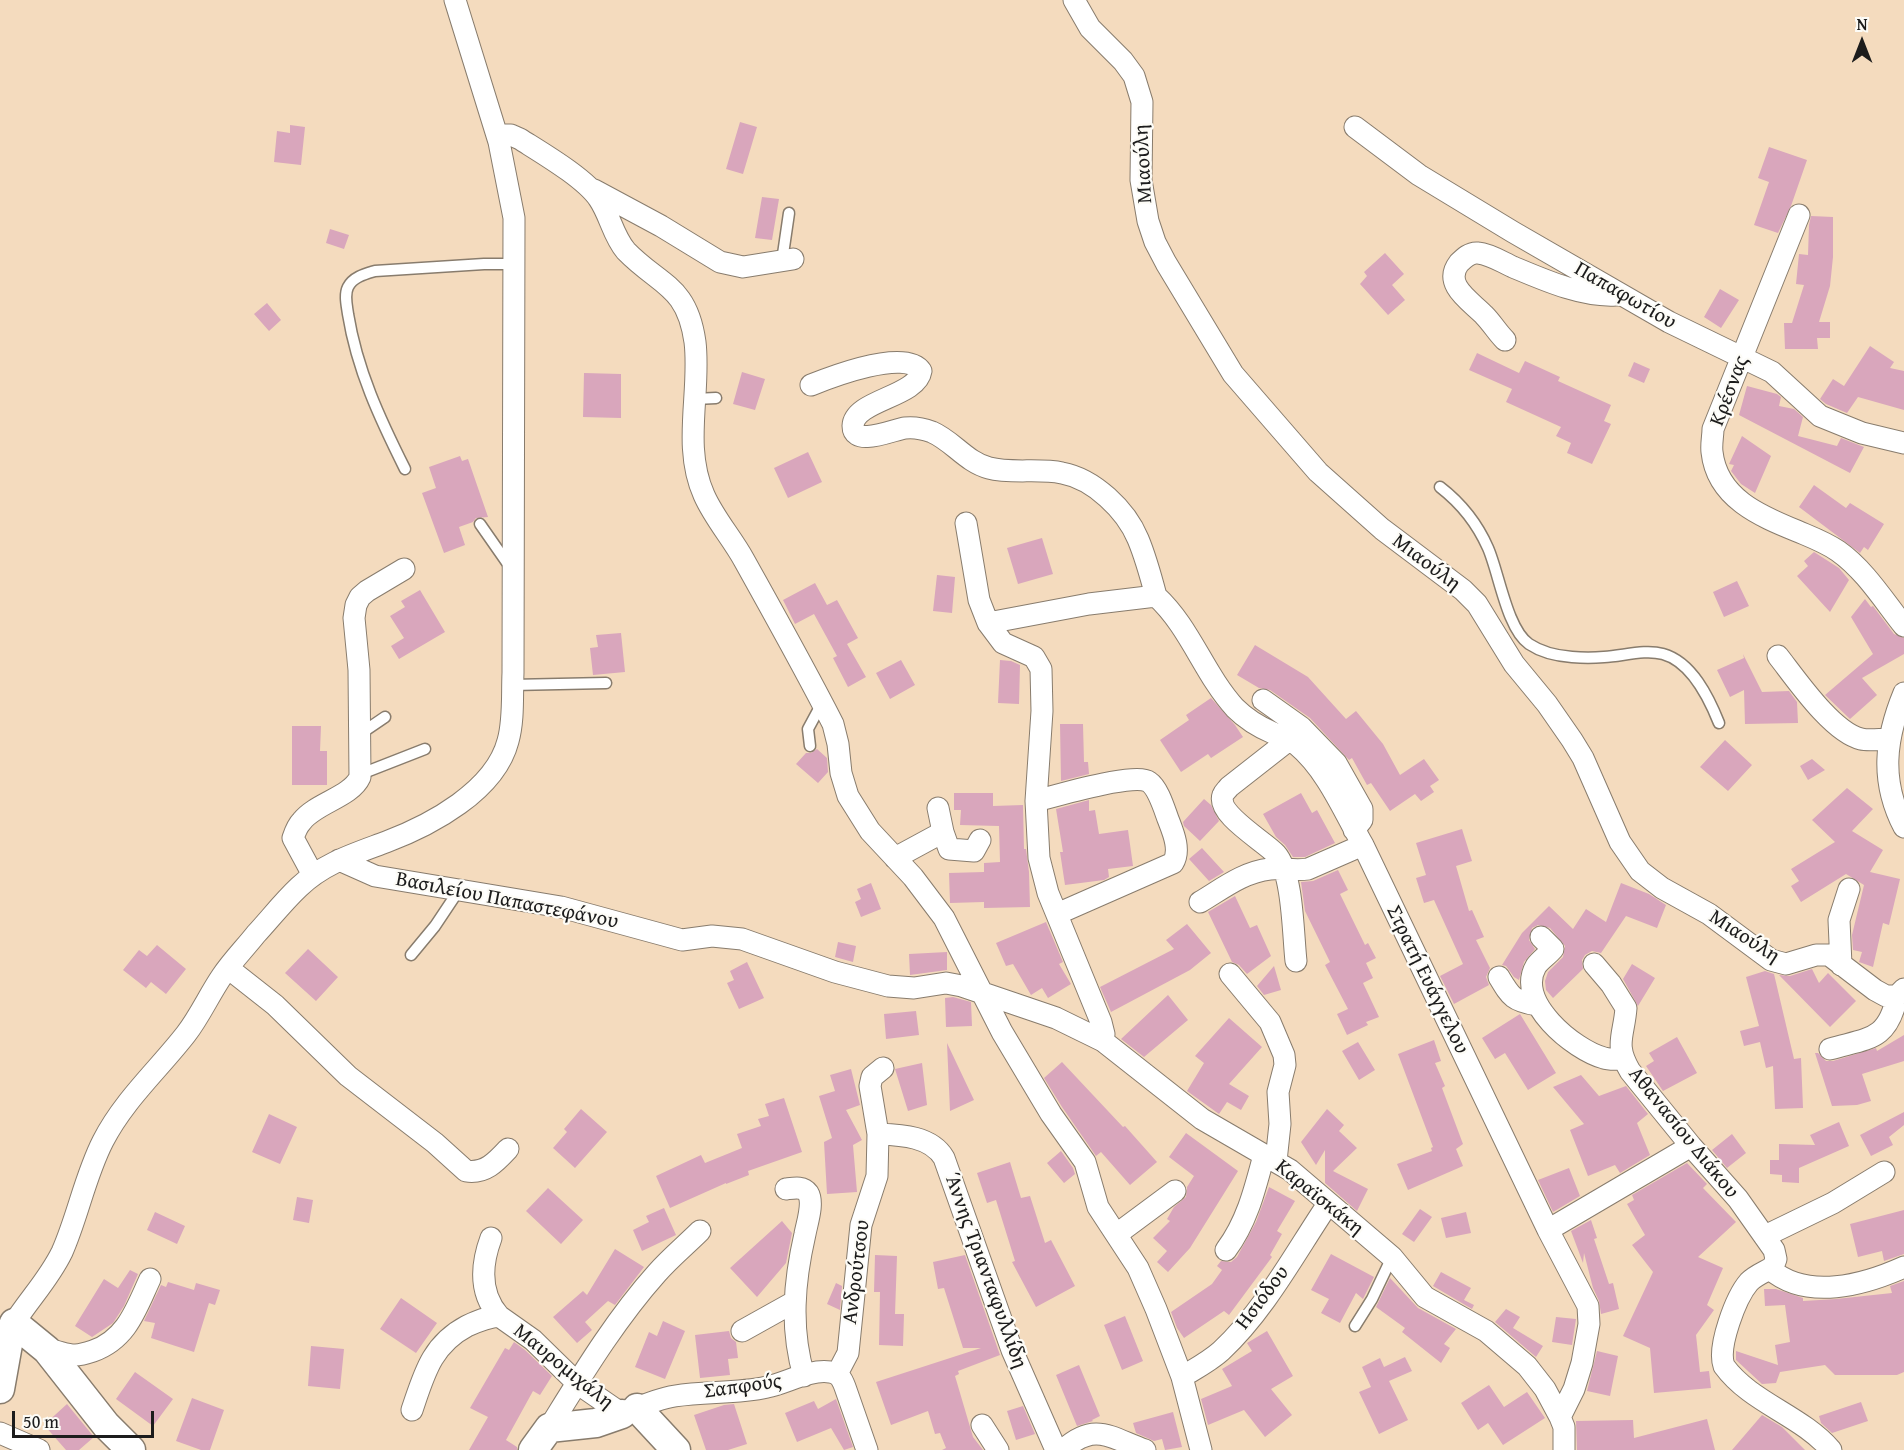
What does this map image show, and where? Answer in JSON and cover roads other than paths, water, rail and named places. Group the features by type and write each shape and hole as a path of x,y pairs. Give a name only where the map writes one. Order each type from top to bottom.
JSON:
{"street":[{"path":"0,1389 8,1342 14,1323 48,1278 62,1251 87,1179 110,1128 127,1103 187,1032 228,968 280,907 313,875 339,860 395,838 436,818 460,803 482,784 504,753 508,742 512,685 514,218 497,135 455,0"},
{"name":"Μιαούλη","path":"1074,0 1090,28 1123,61 1134,76 1142,102 1141,180 1148,221 1155,242 1166,263 1233,374 1318,472 1382,529 1470,597 1485,616 1510,657 1572,740 1583,758 1620,843 1646,876 1662,888 1709,914 1753,948 1779,964 1821,954 1829,956 1886,996 1901,993"},
{"name":"Παπαφωτίου","path":"1355,127 1419,175 1622,295 1684,329 1772,372 1820,416 1862,433 1904,443"},
{"path":"497,135 512,135 520,139 590,188 661,226 720,262 743,267 787,260"},
{"path":"590,188 606,212 621,244 665,282 688,313 705,398 693,447 704,495 743,558 822,703 836,734 841,773 848,796 870,831 913,877 944,918 980,991 1036,1090 1085,1162 1098,1207 1138,1268 1182,1377 1202,1450"},
{"name":"Κρέσνας","path":"1799,215 1713,429 1712,452 1728,490 1749,510 1825,542 1840,552 1860,570 1904,626"},
{"path":"1505,340 1482,313 1466,300 1454,280 1455,268 1469,254 1478,253 1497,259 1572,288 1591,293 1622,295"},
{"path":"811,385 868,366 902,363 916,366 921,371 918,380 864,411 855,419 854,431 869,437 906,428 921,429 938,435 963,455 991,469 1063,473 1090,484 1116,506 1138,537 1156,596 1089,604 988,623"},
{"path":"966,523 975,583 988,623 1003,643 1034,657 1041,669 1042,711 1036,801 1039,858 1057,914 1101,1022 1103,1041"},
{"path":"313,875 293,838 297,828 309,814 357,783 361,774 359,670 354,618 356,605 367,591 404,569"},
{"name":"Στρατή Ευάγγελου","path":"1156,596 1179,621 1211,675 1235,707 1254,723 1289,740 1314,764 1328,783 1358,837 1548,1230 1585,1300 1589,1316 1587,1339 1577,1380 1560,1417"},
{"path":"1778,656 1821,711 1836,725 1860,739 1889,739"},
{"path":"1904,693 1889,739 1889,786 1893,802 1904,826"},
{"path":"1200,902 1241,877 1270,869 1298,871 1317,867 1358,837 1362,809 1336,763 1301,727 1263,700"},
{"path":"1289,740 1228,787 1223,795 1223,802 1231,817 1277,855 1286,870 1296,961"},
{"path":"1036,801 1110,783 1142,779 1150,783 1156,792 1176,847 1176,857 1167,867 1057,914"},
{"path":"938,808 949,849 974,851 980,840"},
{"path":"895,858 943,832"},
{"name":"Βασιλείου Παπαστεφάνου","path":"339,860 375,876 561,908 682,940 712,936 742,939 835,972 888,986 914,988 946,983 980,991"},
{"path":"1841,965 1839,920 1849,889"},
{"path":"1541,937 1553,950 1536,967 1532,983 1537,1005 1579,1046 1604,1058 1623,1059"},
{"name":"Αθανασίου Διάκου","path":"1594,964 1611,984 1626,1008 1620,1045 1623,1059 1630,1071 1691,1146 1742,1204 1773,1247 1776,1256 1774,1265 1770,1269"},
{"path":"228,968 275,1005 348,1076 435,1143 466,1171 480,1171 496,1162 508,1149"},
{"path":"1226,1250 1238,1234 1270,1158 1280,1124 1278,1092 1285,1065 1284,1054 1270,1022 1230,974"},
{"path":"1499,977 1510,997 1537,1005"},
{"name":"Καραϊσκάκη","path":"980,991 1056,1018 1103,1041 1202,1119 1303,1180 1392,1257 1425,1297 1486,1331 1527,1366 1545,1389 1560,1417 1564,1427 1564,1450"},
{"path":"1830,1049 1868,1039 1884,1029 1894,1013 1901,993"},
{"name":"Ανδρούτσου","path":"837,1374 848,1353 861,1225 877,1176 878,1134 870,1086 872,1077 883,1068"},
{"name":"Άννης Τριανταφυλλίδη","path":"878,1134 920,1140 934,1146 944,1158 1012,1350 1056,1450"},
{"path":"1548,1230 1691,1146"},
{"path":"1765,1236 1833,1203 1884,1172"},
{"name":"Σαπφούς","path":"541,1443 674,1396 757,1389 804,1376 796,1343 794,1302 810,1201 808,1193 802,1189 786,1189"},
{"path":"1117,1234 1175,1191"},
{"name":"Ησιόδου","path":"1182,1377 1220,1352 1250,1317 1280,1277 1328,1204"},
{"name":"Σαπφούς","path":"541,1443 577,1383 642,1290 700,1231"},
{"path":"491,1238 485,1258 483,1278 487,1298 499,1316"},
{"path":"1831,1450 1817,1435 1749,1389 1728,1372 1723,1364 1722,1349 1739,1299 1750,1281 1770,1269 1790,1283 1829,1286 1860,1284 1904,1268"},
{"path":"47,1350 78,1355 99,1349 112,1341 122,1334 130,1322 150,1279"},
{"path":"742,1331 794,1302"},
{"name":"Μαυρομιχάλη","path":"412,1410 425,1372 441,1346 452,1335 469,1326 489,1317 499,1316 533,1340 577,1383 629,1411 676,1450"},
{"path":"14,1323 47,1350 106,1425 131,1450"},
{"path":"804,1376 827,1372 837,1374 843,1381 867,1450"},
{"path":"982,1425 998,1450"},
{"path":"0,1433 39,1450"},
{"path":"1064,1450 1076,1439 1086,1434 1102,1434 1114,1444 1145,1450"}],"lane":[{"path":"787,260 789,213"},
{"path":"405,469 386,432 365,382 350,324 346,295 348,288 359,276 375,271 514,264"},
{"path":"1440,487 1464,508 1482,536 1512,619 1519,634 1527,642 1546,652 1564,656 1602,658 1638,653 1663,654 1673,658 1699,682 1719,723"},
{"path":"480,524 513,572"},
{"path":"1510,657 1527,642"},
{"path":"512,685 606,684"},
{"path":"810,746 808,729 822,703"},
{"path":"359,735 385,717"},
{"path":"361,774 425,749"},
{"path":"411,956 459,890"},
{"path":"1355,1326 1372,1299 1392,1257"}]}
